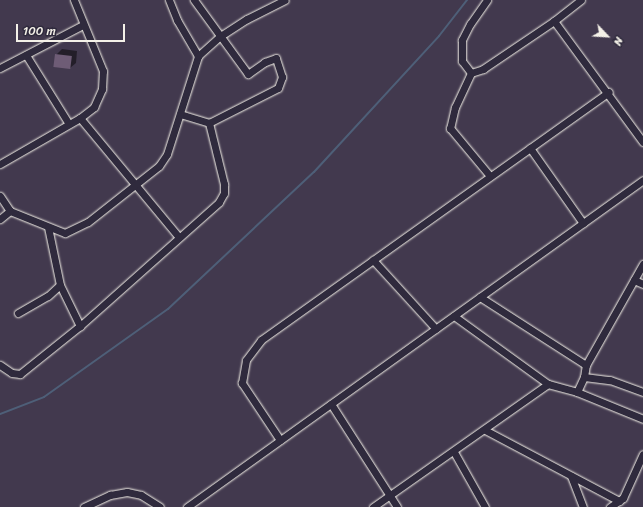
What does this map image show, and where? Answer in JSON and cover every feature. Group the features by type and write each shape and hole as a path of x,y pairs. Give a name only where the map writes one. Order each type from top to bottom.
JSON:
{"street":[{"path":"0,164 80,118 96,101 102,89 103,71 74,0"},
{"path":"169,0 177,20 198,56"},
{"path":"180,114 209,123 278,88 282,77 276,58 265,62 248,74 219,38 194,0"},
{"path":"0,196 10,211 66,233 88,222 135,185 163,160 180,114 198,56 219,38 247,19 285,0"},
{"path":"471,73 462,61 462,40 470,24 487,0"},
{"path":"490,176 450,128 455,107 471,73 484,69 554,21 581,0"},
{"path":"554,21 609,92 643,142"},
{"path":"0,68 84,25"},
{"path":"26,54 69,124"},
{"path":"280,440 242,383 246,360 261,340 609,92"},
{"path":"80,118 178,236"},
{"path":"0,365 12,373 20,374 80,326 178,236 219,202 224,194 209,123"},
{"path":"530,148 583,223"},
{"path":"187,507 643,180"},
{"path":"0,219 10,211"},
{"path":"48,227 60,285 80,326"},
{"path":"373,260 436,328"},
{"path":"576,392 584,377 586,365 643,264"},
{"path":"634,280 643,284"},
{"path":"18,313 42,300 60,285"},
{"path":"480,297 586,365"},
{"path":"454,316 548,384 576,392 643,419"},
{"path":"584,377 610,380 643,392"},
{"path":"373,507 454,452 548,384"},
{"path":"331,404 391,494 397,507"},
{"path":"485,430 619,502"},
{"path":"454,452 485,507"},
{"path":"610,507 619,502 629,486 643,454"},
{"path":"572,476 583,507"},
{"path":"84,507 110,495 127,492 141,494 160,507"}],"building":[{"path":"55,54 72,56 70,69 53,67"}],"waterway":[{"path":"0,414 44,397 168,309 314,172 439,36 467,0"}]}
